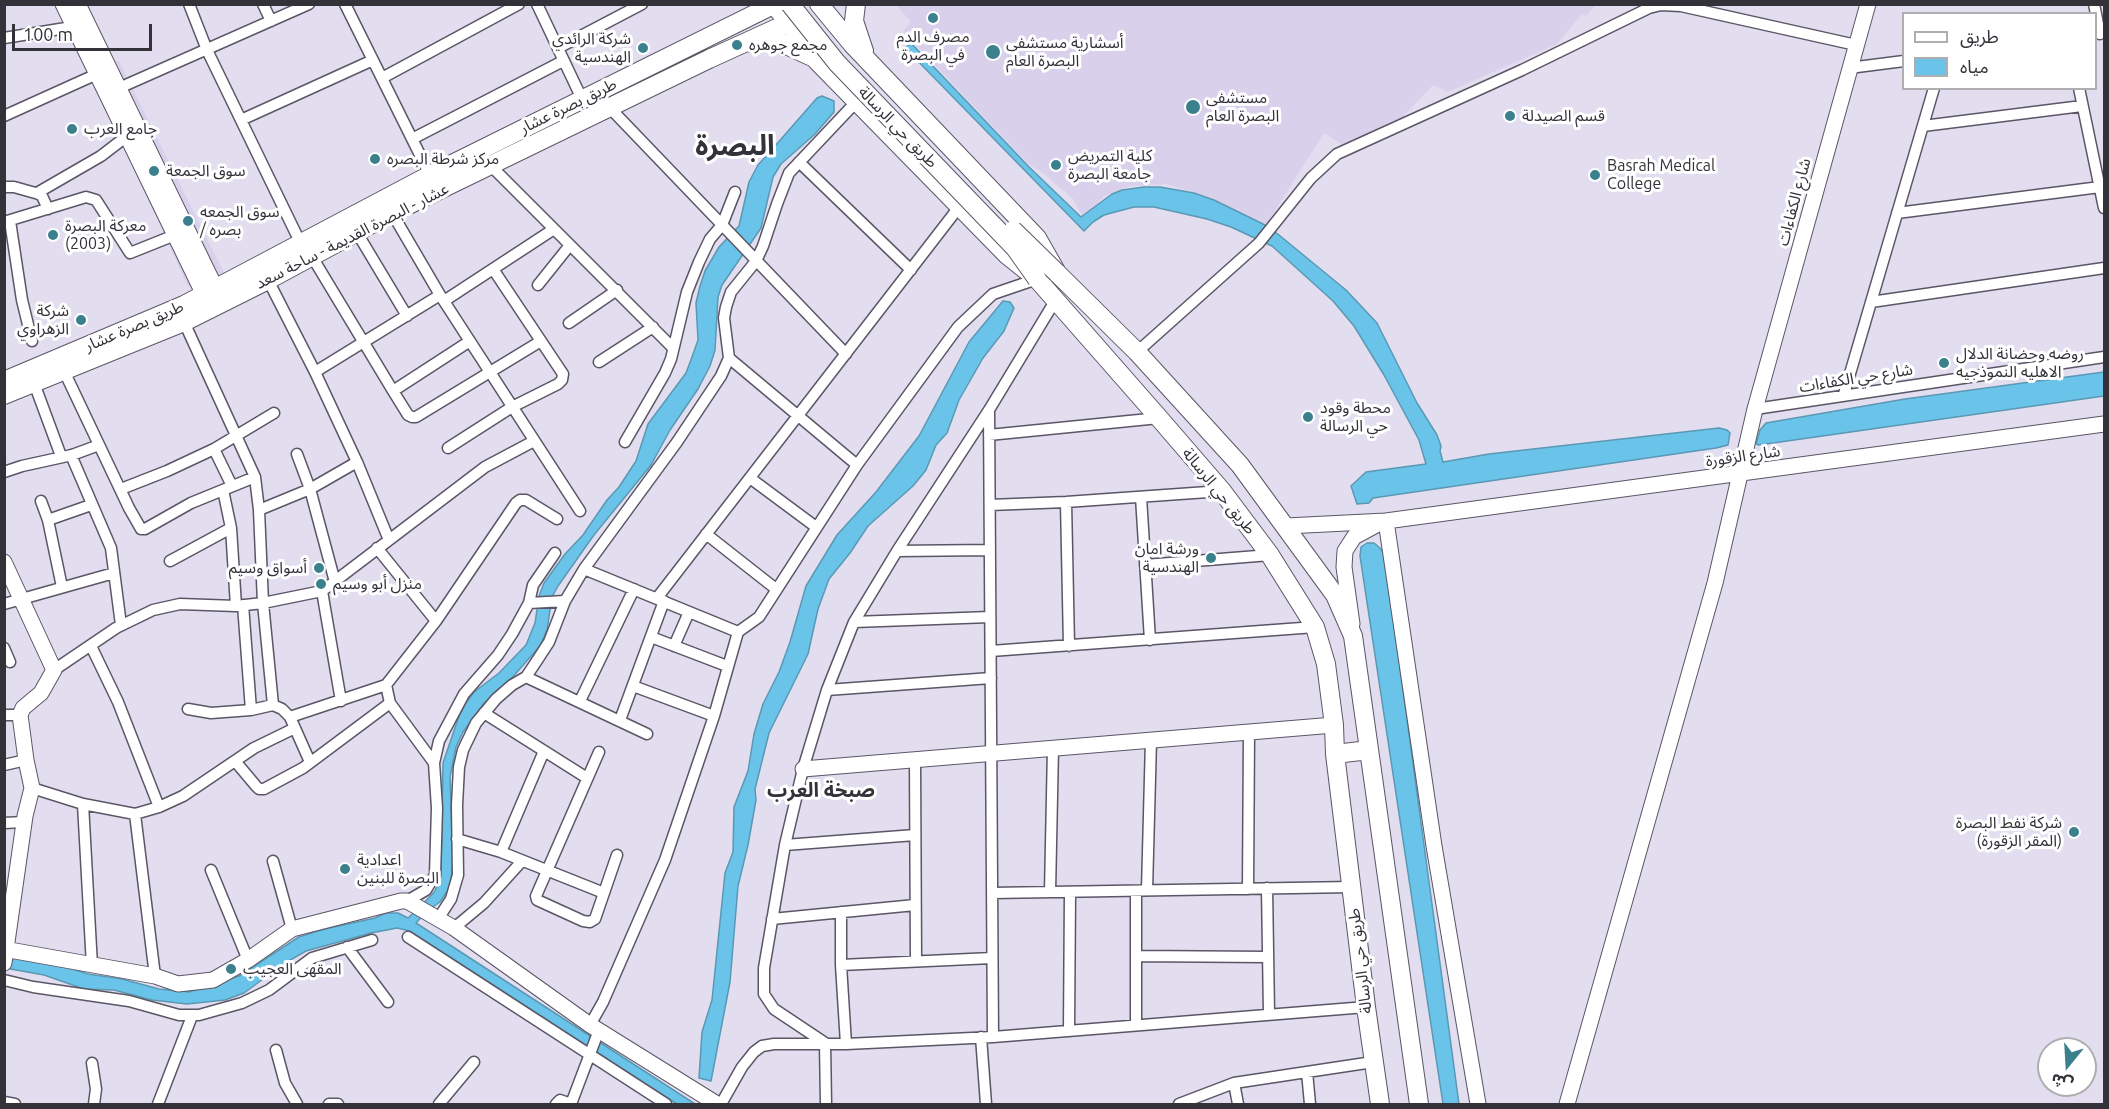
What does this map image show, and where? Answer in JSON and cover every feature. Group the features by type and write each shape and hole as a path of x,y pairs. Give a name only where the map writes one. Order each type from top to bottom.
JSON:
{"main road":[{"path":"722,32 738,17 745,4"},
{"name":"طريق حي الرسالة","path":"790,4 837,63 1015,248 1055,301 1222,490 1270,555 1315,627 1326,664 1335,725 1335,754 1365,1007 1380,1104"},
{"path":"856,4 854,21 867,61"},
{"path":"775,5 817,61 1007,255 1037,279"},
{"name":"طريق بصرة عشار","path":"4,381 151,320 306,250 430,175 775,5"},
{"name":"طريق حي الرسالة","path":"817,5 867,61 1036,238 1057,273"},
{"name":"طريق حي الرسالة","path":"817,5 834,43 1024,242 1137,352 1240,465 1335,595 1353,636 1419,1104"},
{"name":"عشار - البصرة القديمة - ساحة سعد","path":"4,396 184,322 268,280 306,250 356,231 609,107 788,23 817,5"},
{"path":"744,43 782,43 801,50 817,61"},
{"path":"1335,754 1369,750"}],"street":[{"path":"63,4 175,236 210,292"},
{"path":"78,4 119,88 210,292"},
{"path":"189,4 207,50 306,250 408,415 416,417 541,341"},
{"path":"263,4 271,21"},
{"path":"119,88 309,4"},
{"path":"345,4 430,175"},
{"path":"382,78 519,4"},
{"path":"537,4 582,99"},
{"path":"558,48 642,4"},
{"path":"1137,352 1258,243 1311,178 1337,154 1654,7 1668,4 1682,6 1856,45"},
{"name":"شارع الكفاءات","path":"1567,1104 1714,583 1755,409 1849,68 1869,4"},
{"path":"2097,19 2100,34"},
{"path":"4,38 66,28 73,24"},
{"path":"241,120 373,60"},
{"path":"412,139 563,61"},
{"path":"1849,68 1902,61"},
{"path":"4,116 97,74"},
{"path":"1844,394 1933,90"},
{"path":"2079,90 2104,208"},
{"path":"433,917 451,899 458,875 457,788 463,750 476,723 512,685 526,677 549,642 560,601 677,442 721,376 729,358 724,318 731,292 753,257 763,246 789,173 857,101"},
{"path":"1923,126 2082,106"},
{"path":"609,107 846,354"},
{"path":"36,193 101,156 127,136"},
{"path":"799,162 910,270"},
{"path":"491,166 673,348"},
{"path":"4,187 14,187 36,193 42,196 48,209"},
{"path":"1897,213 2100,187"},
{"path":"626,442 665,373 687,292 710,239 725,228 735,192"},
{"path":"32,341 7,221 91,197 96,200 130,253 166,237 175,236"},
{"path":"620,720 651,637 661,600 706,534 959,207"},
{"path":"392,213 442,298 580,512"},
{"path":"315,372 407,316 493,269 554,229"},
{"path":"356,231 407,316"},
{"path":"538,285 570,245"},
{"path":"1871,302 2104,268"},
{"path":"448,448 512,406 562,380 562,374 493,269"},
{"path":"556,1104 560,1100 571,1104 589,1054 603,1002 665,861 714,717 738,632 759,617 857,465 957,327 993,294 1037,279"},
{"path":"268,280 315,372 357,462 389,540"},
{"path":"569,323 616,290"},
{"path":"825,1043 774,1009 764,994 764,968 785,845 803,769 827,690 854,622 897,551 989,410 1055,301"},
{"path":"184,322 255,477 259,510 263,603 273,705"},
{"path":"599,362 653,327"},
{"path":"393,391 470,341"},
{"name":"شارع حي الكفاءات","path":"1755,409 2104,357"},
{"path":"729,358 857,465"},
{"path":"64,371 138,526 145,529 191,503 255,477"},
{"path":"34,383 66,456 111,548 121,625"},
{"path":"989,410 993,1037"},
{"path":"121,489 214,449 274,413"},
{"path":"989,435 1159,418"},
{"name":"شارع الزقورة","path":"1286,526 1386,521 2104,424"},
{"path":"534,441 485,467 322,591 263,603 180,604 153,610 121,625 54,670 41,693 23,708 8,715 26,760 32,788 24,822 6,954 155,976 178,984 213,980 248,960 292,929 401,901 410,903 453,928 596,1030 719,1104 754,1052 762,1046 774,1044 846,1044 993,1037 1365,1007"},
{"path":"4,472 99,445"},
{"path":"214,449 227,488 251,710"},
{"path":"297,454 310,489 335,582"},
{"path":"259,510 310,489 357,462"},
{"path":"750,477 816,527"},
{"path":"990,505 1066,502 1222,490"},
{"path":"1141,497 1150,640"},
{"path":"32,788 83,804 135,814 159,807 183,796 292,723 341,701 386,685 436,621 520,500 526,500 557,519"},
{"path":"41,501 48,520 62,587"},
{"path":"1066,502 1069,646"},
{"path":"48,520 91,505"},
{"path":"1386,521 1434,846 1478,1104"},
{"name":"شارع الزقورة","path":"1353,636 1344,567 1345,551 1358,534 1386,521"},
{"path":"170,561 231,528"},
{"path":"706,534 776,590"},
{"path":"377,548 436,621"},
{"path":"897,551 990,550"},
{"path":"410,903 426,890 435,875 437,808 434,763 439,741 464,694 498,655 532,603 533,585 555,553"},
{"path":"1145,565 1270,555"},
{"path":"4,562 54,670"},
{"path":"584,569 738,632"},
{"path":"4,604 114,573"},
{"path":"580,701 634,589"},
{"path":"322,591 341,701"},
{"path":"532,603 560,601"},
{"path":"674,646 689,612"},
{"path":"854,622 990,617"},
{"path":"991,651 1315,627"},
{"path":"651,637 727,666"},
{"path":"91,646 118,702 159,807"},
{"path":"4,648 10,662"},
{"path":"526,677 647,734"},
{"path":"827,690 991,678"},
{"path":"386,685 390,703 434,763"},
{"path":"633,686 714,717"},
{"path":"235,761 259,789 264,789 303,768 390,703"},
{"path":"188,709 211,713 251,710 273,705 282,709 292,723 310,762"},
{"path":"484,713 587,778"},
{"path":"803,769 1335,725"},
{"path":"1248,889 1249,732"},
{"path":"1136,1025 1136,956 1151,740"},
{"path":"1050,892 1053,748"},
{"path":"501,852 544,751"},
{"path":"599,752 536,896 537,900 590,922 595,919 616,855"},
{"path":"4,765 26,760"},
{"path":"915,760 916,962"},
{"path":"83,804 92,966"},
{"path":"135,814 155,976"},
{"path":"4,823 24,822"},
{"path":"785,845 915,835"},
{"path":"458,839 501,852 604,893"},
{"path":"273,861 292,929"},
{"path":"453,928 484,903 522,861"},
{"path":"211,870 248,960"},
{"path":"992,893 1352,887"},
{"path":"1267,888 1269,1014"},
{"path":"1069,1030 1070,892"},
{"path":"772,919 915,904"},
{"path":"841,912 841,965 846,1044"},
{"path":"408,937 666,1104"},
{"path":"4,980 33,987 129,1001 179,1015 192,1016 242,1003 276,986 312,958 372,940"},
{"path":"347,947 388,1002"},
{"path":"1136,956 1268,957"},
{"path":"841,965 992,958"},
{"path":"158,1104 192,1016"},
{"path":"981,1037 986,1104"},
{"path":"825,1043 826,1104"},
{"path":"276,1050 285,1083 297,1104"},
{"path":"439,1104 474,1062"},
{"path":"1179,1104 1234,1083 1373,1062"},
{"path":"92,1063 96,1089 94,1104"},
{"path":"1307,1072 1311,1104"},
{"path":"1234,1083 1238,1104"},
{"path":"4,1102 15,1104"},
{"path":"329,1104 338,1104"}],"shaded area":[{"name":"مستشفى البصرة العام","path":"896,5 1596,5 1586,16 1582,14 1557,44 1448,92 1433,85 1398,122 1388,127 1343,145 1324,133 1266,225 1212,198 1166,184 1131,186 1106,195 1083,217 1073,199 1042,172 1028,164 903,31 911,22"},
{"name":"سوق الجمعة","path":"119,61 224,273 188,287 89,68"}],"water":[{"path":"911,43 1029,167 1081,217 1112,194 1122,190 1160,187 1194,193 1214,200 1265,225 1279,235 1346,290 1377,323 1417,403 1437,435 1443,462 1489,454 1719,428 1730,433 1728,445 1373,498 1369,503 1357,504 1351,486 1366,472 1426,464 1419,440 1384,375 1354,326 1333,301 1272,246 1231,227 1207,219 1154,207 1134,207 1104,215 1084,231 905,48"},
{"path":"822,96 834,101 834,112 815,134 781,164 773,177 761,228 722,285 718,297 715,350 710,366 698,389 670,430 651,465 594,535 558,586 552,597 547,630 540,646 510,680 484,703 463,732 456,747 450,777 453,863 450,887 440,902 416,923 695,1104 677,1104 410,931 397,928 306,951 285,963 244,993 225,1000 187,1004 152,1000 114,990 84,989 44,975 5,968 4,955 60,965 88,974 122,979 159,989 189,992 239,976 299,937 375,918 386,913 398,913 408,918 422,905 435,891 441,876 443,763 459,716 474,692 499,673 526,645 535,623 539,596 544,583 565,554 583,535 636,461 648,424 686,373 698,340 696,303 700,286 705,271 719,247 739,226 749,182 758,165 817,98"},
{"path":"1003,301 1010,302 1014,308 1004,331 983,358 959,400 947,433 936,445 926,470 913,486 868,526 829,579 818,609 808,654 769,733 755,789 756,800 738,886 730,982 711,1081 699,1078 702,1032 712,1000 725,873 733,852 734,807 748,771 754,734 763,704 779,672 790,642 806,586 837,535 876,492 919,436 969,342"},
{"path":"2104,372 2104,396 1756,444 1760,430 1766,423 1905,399"},
{"path":"1367,543 1374,543 1385,555 1459,1104 1443,1104 1360,556 1361,547"}],"place":[{"name":"مصرف الدم في البصرة","path":"933,18"},
{"name":"مجمع جوهره","path":"737,45"},
{"name":"شركة الرائدي الهندسية","path":"643,48"},
{"name":"أسشارية مستشفى البصرة العام","path":"993,52"},
{"name":"مستشفى البصرة العام","path":"1193,107"},
{"name":"قسم الصيدلة","path":"1510,116"},
{"name":"جامع العرب","path":"72,129"},
{"name":"مركز شرطة البصره","path":"375,159"},
{"name":"كلية التمريض جامعة البصرة","path":"1056,165"},
{"name":"سوق الجمعة","path":"154,171"},
{"name":"Basrah Medical College","path":"1595,175"},
{"name":"سوق الجمعه / بصره","path":"188,221"},
{"name":"معركة البصرة (2003)","path":"53,235"},
{"name":"شركة الزهراوي","path":"81,320"},
{"name":"روضه وحضانة الدلال الاهليه النموذجيه","path":"1944,363"},
{"name":"محطة وقود حي الرسالة","path":"1308,417"},
{"name":"ورشة امان الهندسية","path":"1211,558"},
{"name":"أسواق وسيم","path":"319,568"},
{"name":"منزل أبو وسيم","path":"321,584"},
{"name":"شركة نفط البصرة (المقر الزقورة)","path":"2074,832"},
{"name":"اعدادية البصرة للبنين","path":"345,869"},
{"name":"المقهى العجيب","path":"231,969"}],"district":[{"name":"البصرة","path":"735,146"},
{"name":"صبخة العرب","path":"821,790"}]}
